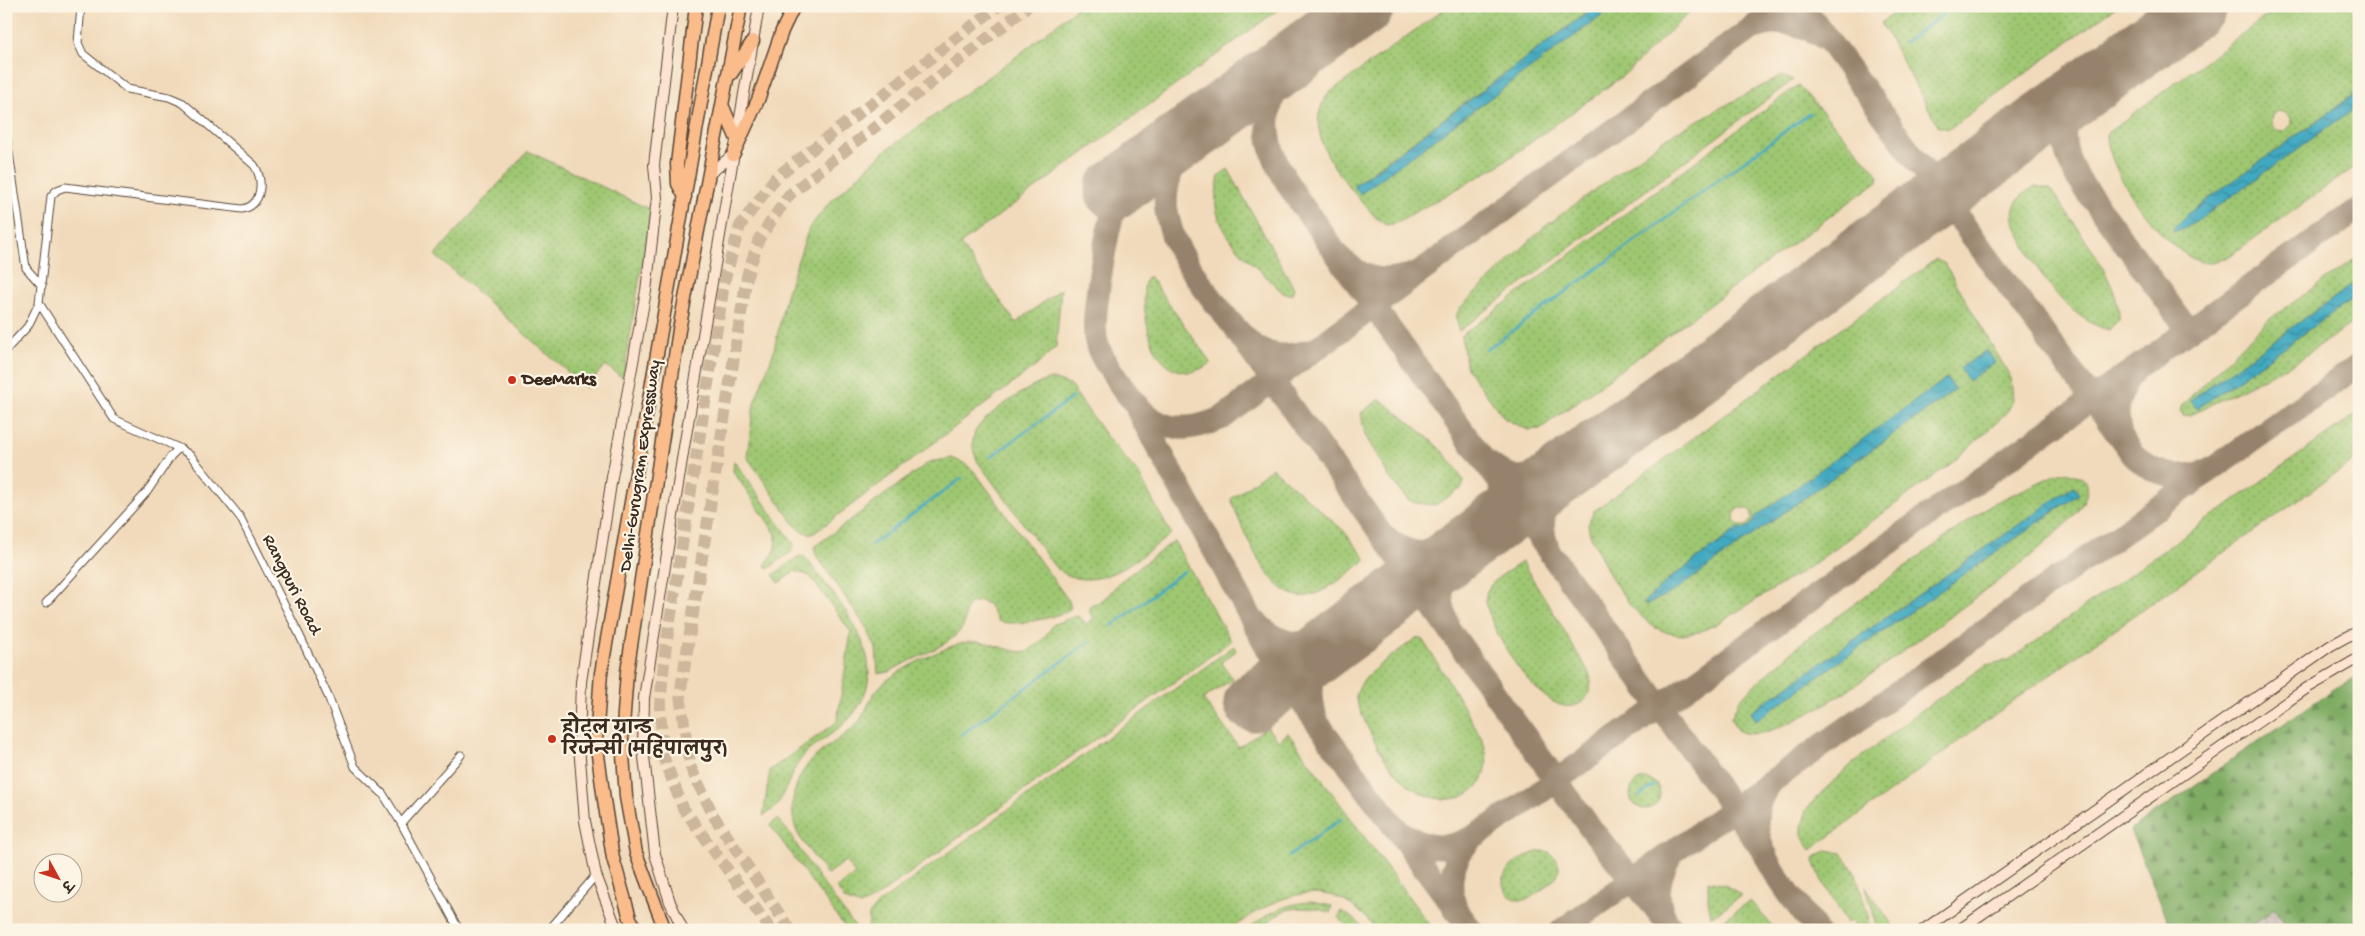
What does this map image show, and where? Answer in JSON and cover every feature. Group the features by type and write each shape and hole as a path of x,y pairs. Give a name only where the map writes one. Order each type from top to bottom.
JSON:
{"highway":[{"path":"685,197 678,184 677,164 696,6"},
{"name":"Delhi-Gurugram Expressway","path":"631,926 612,858 596,740 601,674 718,6"},
{"name":"Delhi-Gurugram Expressway","path":"665,930 636,853 626,797 622,740 628,672 679,330 741,6"},
{"path":"733,155 758,100 782,31 794,6"},
{"path":"728,77 753,40"},
{"path":"723,106 736,137"}],"main road":[{"path":"617,930 596,875 585,821 579,746 581,682 612,477 646,292 657,198 654,165 673,6"},
{"path":"683,930 670,902 655,854 642,724 647,673 759,6"},
{"path":"709,174 733,155"},
{"path":"1923,930 2330,646 2359,632"},
{"path":"1959,930 2307,688 2359,658"}],"street":[{"path":"6,350 28,326 39,303 52,196 57,190 65,187 242,209 251,207 255,202 261,180 254,165 183,103 169,96 127,89 83,54 78,44 81,6"},
{"path":"6,132 26,268 42,286"},
{"name":"Rangpuri Road","path":"39,303 114,418 181,449 196,460 240,517 328,696 355,767 383,794 401,823 459,930"},
{"path":"46,603 147,492 171,456 178,449"},
{"path":"401,823 461,755"},
{"path":"549,930 596,875"}],"shaded area":[{"path":"2275,908 2290,930 2245,930"}],"green space":[{"path":"1079,6 1283,6 960,244 1016,323 1061,289 1056,347 1036,366 813,534 803,532 795,525 747,457 754,403 773,354 786,295 809,228 831,201 885,151 1021,53"},
{"path":"1448,6 1596,6 1354,185 1360,194 1615,6 1696,6 1624,75 1498,166 1394,224 1386,225 1378,220 1354,193 1331,161 1322,143 1319,126 1320,109 1329,93"},
{"path":"1902,6 2117,6 1949,129 1939,127 1881,23"},
{"path":"2280,6 2359,6 2359,91 2186,215 2193,224 2359,105 2359,164 2228,257 2217,262 2206,263 2191,257 2174,246 2157,229 2127,189 2116,168 2109,149 2107,133","holes":["2278,111 2287,113 2291,118 2291,124 2284,131 2277,130 2272,125 2273,115"]},
{"path":"1780,76 1793,80 1459,331 1456,317 1459,309 1543,228 1667,137"},
{"path":"1798,85 1879,175 1878,181 1540,429 1528,430 1505,419 1467,369 1461,336"},
{"path":"528,151 651,210 623,378 605,365 586,388 435,255"},
{"path":"1228,169 1294,288 1292,294 1284,294 1244,255 1226,232 1216,207 1216,199 1219,176"},
{"path":"2035,186 2050,189 2094,252 2104,270 2118,305 2119,320 2109,330 2094,325 2068,305 2045,279 2027,251 2015,223 2013,212 2019,198"},
{"path":"2359,256 2359,280 2190,400 2197,409 2359,294 2359,318 2298,361 2190,415 2183,416 2180,411 2182,405 2267,321"},
{"path":"1936,259 1945,264 2011,378 2013,400 2007,413 1953,462 1808,568 1717,624 1699,632 1682,635 1668,633 1654,627 1630,605 1609,574 1590,534 1588,525 1594,511","holes":["1947,378 1955,390 1676,590 1647,605 1668,580 1739,528 1745,529","1747,508 1752,513 1752,519 1746,526 1740,526 1734,520 1735,511"]},
{"path":"1149,276 1211,363 1196,371 1186,372 1174,369 1165,363 1158,354 1146,320 1144,286"},
{"path":"1052,379 1070,385 1106,436 1138,473 1171,534 1131,563 1116,572 1101,577 1085,579 1070,576 1055,567 978,462 974,451 973,440 975,432 988,417 1022,392"},
{"path":"1380,399 1438,447 1457,469 1464,482 1462,488 1435,505 1415,503 1407,499 1390,478 1365,435 1361,413"},
{"path":"2359,412 2359,457 2020,696 1811,850 1802,835 1806,810 1852,764 1919,712 1986,665 2009,660"},
{"path":"952,458 964,463 975,472 1069,601 1071,608 1046,618 1004,623 998,621 988,604 981,601 970,603 966,609 962,628 953,637 889,672 878,674 876,648 866,627 816,555 814,547 929,462"},
{"path":"734,461 794,544 791,552 768,569 765,565 775,551 776,534 733,471"},
{"path":"1272,468 1343,530 1365,558 1364,561 1338,582 1323,591 1308,596 1294,595 1281,588 1259,560 1242,527 1231,499"},
{"path":"2061,472 2075,474 2087,483 2083,502 2065,526 2003,578 1868,677 1823,705 1777,728 1757,734 1737,730 1731,718 1739,701 1752,687 1805,640 1990,505","holes":["2074,486 2079,494 1756,720 1751,712"]},
{"path":"1174,541 1231,641 871,901 860,906 845,900 837,888 855,874 845,861 827,874 801,839 794,824 793,804 797,783 815,757 857,724 876,691 902,670 938,652 969,642 986,643 1009,650 1027,652 1043,639 1054,624 1077,616 1086,624 1094,618 1089,611 1092,604 1103,599 1118,583"},
{"path":"799,556 805,557 847,613 859,634 867,655 869,676 863,698 849,719 805,754 796,766 778,804 763,816 770,770 837,722 851,632 810,576 795,571 779,583 773,575"},
{"path":"1522,562 1556,616 1590,676 1590,688 1586,698 1571,706 1555,703 1538,690 1521,671 1506,649 1487,608 1486,595 1491,585"},
{"path":"1416,638 1422,639 1459,698 1484,744 1487,761 1484,776 1477,787 1466,795 1454,799 1439,799 1424,795 1400,778 1384,758 1356,700 1357,691 1370,674"},
{"path":"1234,646 1236,651 1221,662 1233,679 1203,699 1239,747 1267,727 1278,741 1288,733 1433,930 1376,930 1359,911 1342,899 1323,894 1305,894 1286,898 1267,906 1230,930 868,930 869,915 879,903"},
{"path":"2359,675 2359,930 2290,930 2275,908 2245,930 2172,930 2130,830 2334,689"},
{"path":"1645,779 1656,783 1660,794 1656,805 1645,809 1634,805 1630,794 1634,783"},
{"path":"777,819 787,830 812,869 857,930 847,930 770,825"},
{"path":"1827,850 1842,853 1856,874 1872,930 1857,930 1851,920 1847,923 1821,879 1814,861 1815,857"},
{"path":"1542,851 1549,852 1558,864 1559,869 1555,878 1546,887 1528,899 1519,900 1512,898 1503,886 1503,878 1507,871 1520,860"},
{"path":"1708,881 1725,885 1742,895 1711,917 1708,900"},
{"path":"1866,887 1896,930 1878,930"},
{"path":"1750,901 1776,930 1717,930 1715,926"},
{"path":"1311,902 1332,906 1330,913 1309,908 1287,910 1281,912 1260,928 1246,930 1277,910"},
{"path":"1342,911 1358,922 1365,930 1350,930 1339,917"}],"water":[{"path":"1596,6 1615,6 1360,194 1354,186"},
{"path":"2359,91 2359,105 2193,224 2174,232 2173,228 2186,215"},
{"path":"2359,280 2359,294 2197,409 2190,400"},
{"path":"1987,350 1995,362 1968,381 1960,368"},
{"path":"1947,378 1955,390 1676,590 1646,605 1644,602 1668,580 1739,528 1745,529 1754,522 1755,517"},
{"path":"2074,486 2079,494 1756,720 1751,712"}],"waterway":[{"path":"1904,43 1954,6"},
{"path":"1486,350 1810,113"},
{"path":"991,457 1073,397"},
{"path":"871,545 962,478"},
{"path":"1112,626 1184,571"},
{"path":"961,735 1089,642"},
{"path":"1639,796 1654,786"},
{"path":"1289,856 1341,819"}],"taxiway":[{"path":"1138,173 1120,195 1112,215 1098,292 1096,340 1102,356 1117,380 1139,408 1161,424 1188,428 1222,418 1782,6"},
{"path":"1803,6 2133,455 2149,467 2166,474 2185,476 2205,472"},
{"path":"1757,27 1775,23 1792,24 1809,29 1824,38"},
{"path":"1295,57 1277,86 1269,112 1269,137 1276,160 1288,183 1337,255 1354,269 1380,279 1411,275"},
{"path":"2090,86 2073,107 2065,128 2064,139 2070,162 2076,176 2188,330"},
{"path":"1188,136 1171,170 1166,198 1170,229 1181,253 1226,317 1251,343 1267,353 1279,355 1291,355 1309,351"},
{"path":"1397,829 1413,840 1443,847 1469,839 1483,831 2359,209"},
{"path":"1337,255 1766,855"},
{"path":"1236,330 1588,825 1672,929"},
{"path":"1562,930 2359,365"},
{"path":"2122,439 2118,421 2118,404 2123,388 2133,372"},
{"path":"1138,411 1284,678 1471,930"},
{"path":"1487,462 1496,469 1515,477 1546,477 1567,471"},
{"path":"1547,546 1543,525 1546,505 1555,487 1568,470"},
{"path":"1386,538 1395,545 1424,554 1445,552 1466,545"},
{"path":"1447,622 1442,599 1444,579 1453,561 1468,543"},
{"path":"1257,623 1277,638 1298,644 1321,642 1344,634"},
{"path":"1316,718 1312,695 1314,676 1323,657 1337,639"},
{"path":"1771,783 1760,801 1757,820 1760,840 1768,860 1779,879 1816,930"},
{"path":"1455,906 1451,887 1454,869 1461,852 1473,837"},
{"path":"1665,918 1659,901 1660,883 1665,866 1674,851"}],"runway":[{"path":"1114,190 1365,6"},
{"path":"1253,702 2198,6"}],"tunnel":[{"path":"771,930 683,808 663,756 660,706 665,652 725,278 740,226 775,178 998,6"},
{"path":"790,930 713,815 690,766 680,695 747,276 759,239 789,195 1028,6"}],"place":[{"name":"DeeMarks","path":"512,380"},
{"name":"होटल ग्रान्ड रिजेन्सी (महिपालपुर)","path":"552,739"}]}
